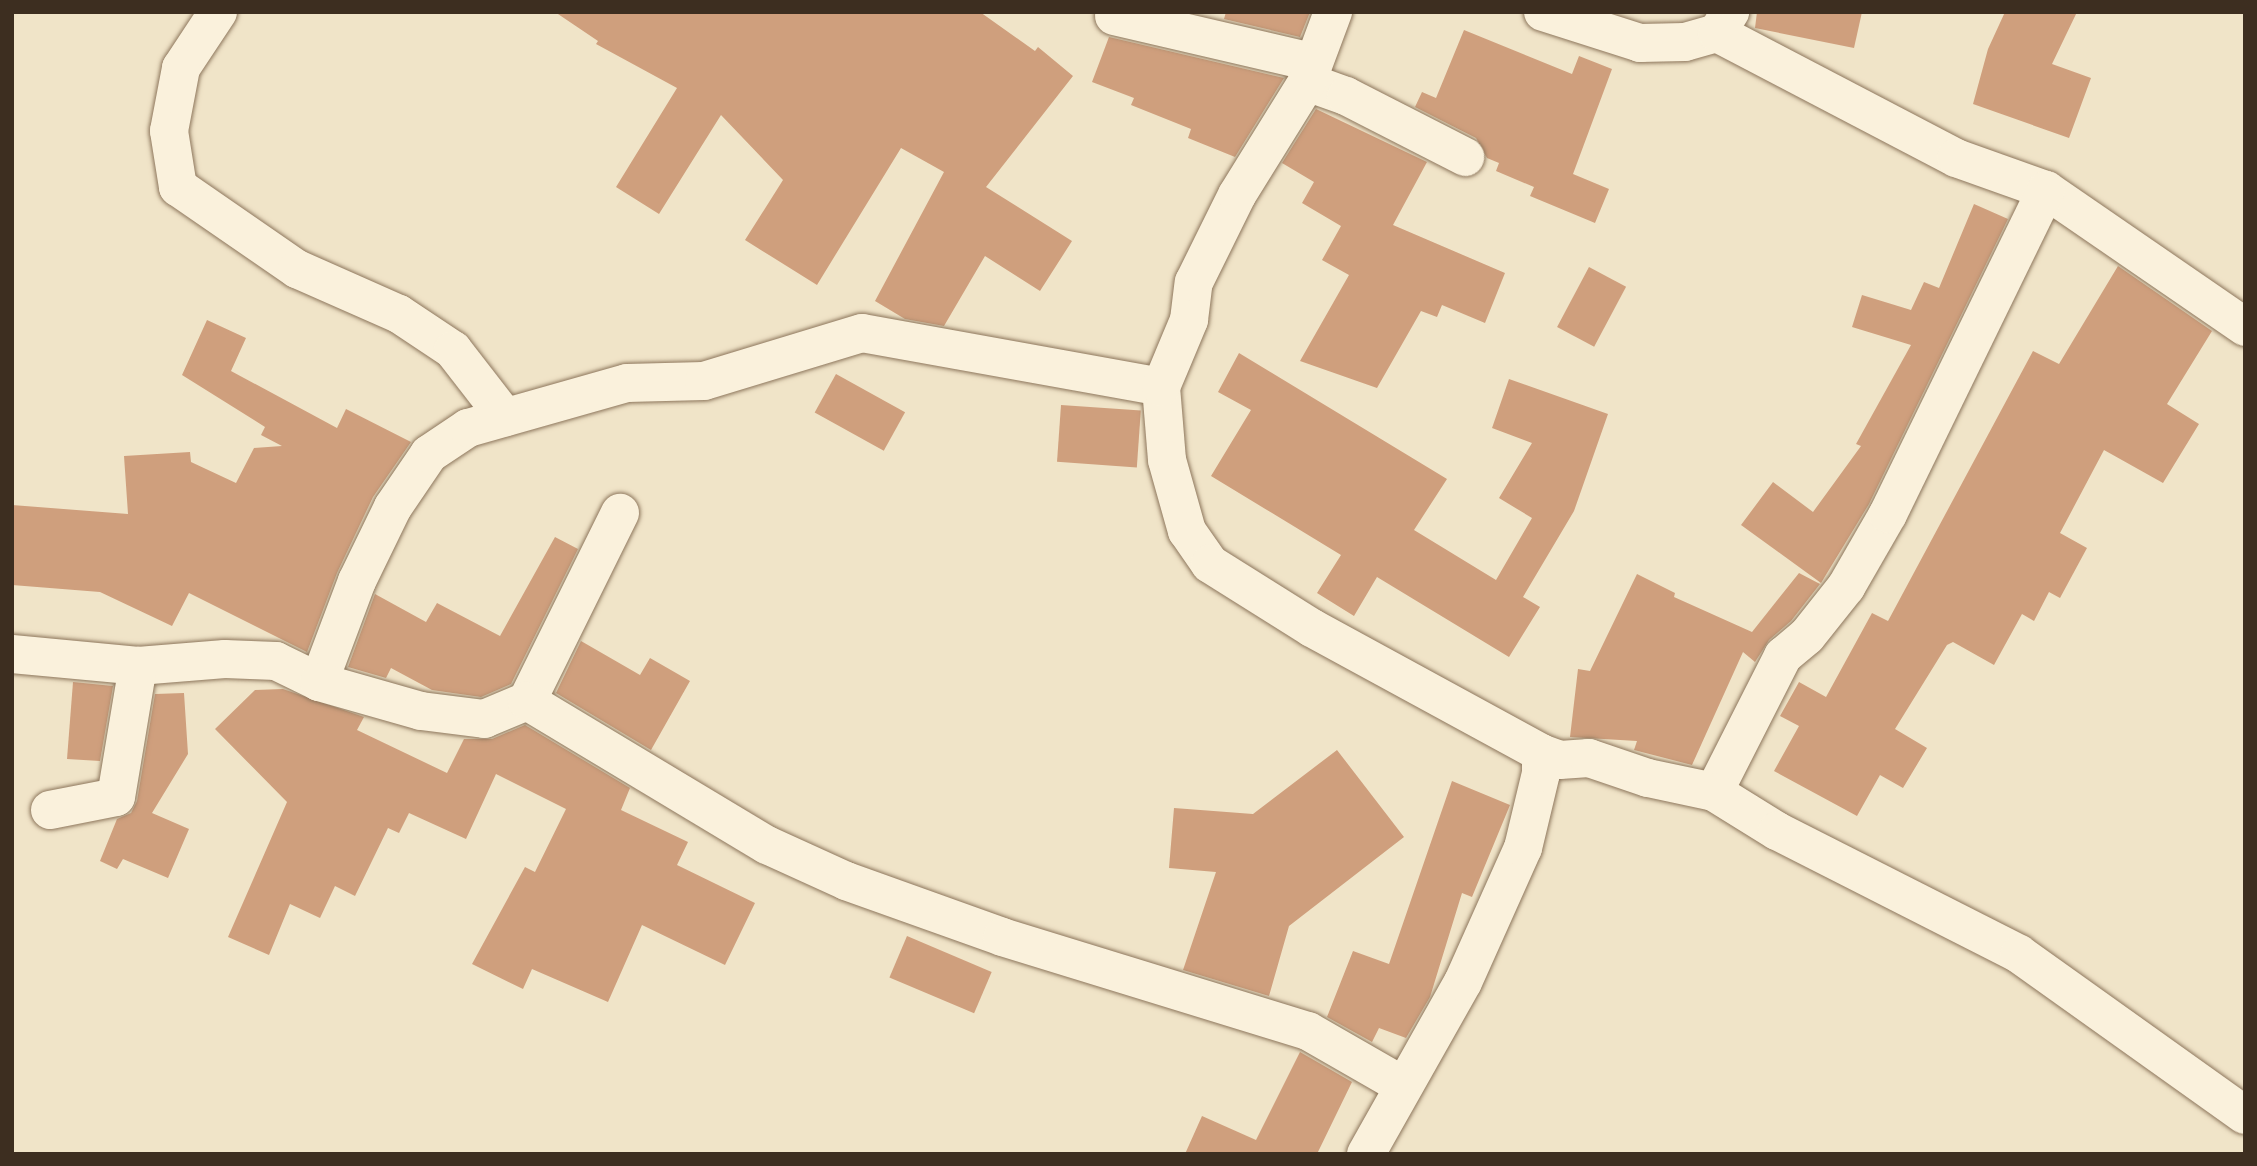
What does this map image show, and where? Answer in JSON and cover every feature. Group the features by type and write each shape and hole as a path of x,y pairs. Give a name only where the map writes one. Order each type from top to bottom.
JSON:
{"street":[{"path":"218,12 181,68 170,131 178,187 297,269 399,314 453,350 505,417"},
{"path":"1333,12 1310,72 1237,195 1194,282 1189,320 1161,387 1170,472 1186,531 1210,564 1312,628 1541,753 1560,760 1589,758 1648,778 1714,792 1777,831 2019,954 2245,1115"},
{"path":"1543,12 1640,43 1685,42 1724,23 1956,158 2046,190 2245,327"},
{"path":"1114,16 1310,72 1346,96 1465,157"},
{"path":"1714,792 1783,656 1807,636 1846,587 1888,514 2046,190"},
{"path":"319,682 357,581 393,506 429,454 468,428 627,383 704,381 862,334 1161,387"},
{"path":"12,654 138,666 225,659 276,661 319,682 421,712 484,719 527,701 620,513"},
{"path":"50,810 116,797 138,666"},
{"path":"527,701 767,845 846,881 1002,937 1308,1031 1402,1085"},
{"path":"1366,1154 1402,1085 1463,982 1523,848 1541,773 1541,753"}],"building":[{"path":"555,12 980,12 1035,51 1038,47 1073,76 986,187 1072,241 1040,291 985,256 944,326 905,319 875,301 944,172 901,148 817,285 745,240 783,180 721,115 659,214 616,187 677,88 596,44 598,41"},
{"path":"1226,12 1310,12 1300,37 1224,19"},
{"path":"1757,12 1862,12 1854,48 1755,28"},
{"path":"2005,12 2077,12 2052,64 2091,78 2069,138 1973,104 1988,49"},
{"path":"1464,30 1572,74 1579,56 1612,69 1573,174 1609,189 1595,223 1530,196 1534,187 1496,171 1499,163 1487,158 1476,138 1415,107 1422,92 1436,98"},
{"path":"1109,37 1284,78 1235,157 1188,138 1191,129 1131,105 1134,98 1092,82"},
{"path":"1316,109 1427,162 1393,225 1505,273 1485,323 1442,305 1437,317 1421,311 1377,388 1300,361 1349,275 1322,260 1341,226 1302,203 1314,182 1282,163"},
{"path":"1974,204 2008,219 1869,504 1821,583 1741,525 1773,482 1813,512 1861,446 1856,444 1911,345 1852,327 1862,295 1911,310 1924,282 1939,288"},
{"path":"2118,266 2212,331 2167,404 2199,424 2163,483 2104,450 2060,533 2087,548 2060,598 2049,592 2034,621 2022,614 1994,665 1953,642 1947,645 1895,729 1927,748 1903,788 1880,775 1857,816 1774,771 1799,726 1780,716 1799,682 1826,697 1872,613 1888,621 2033,351 2059,364"},
{"path":"1589,267 1626,287 1594,347 1557,327"},
{"path":"207,320 246,338 231,371 337,428 346,409 411,442 373,497 337,573 307,652 189,593 172,626 100,592 12,585 12,505 128,514 124,456 190,452 191,462 236,483 254,448 282,446 261,435 265,427 182,375"},
{"path":"1239,353 1447,479 1414,530 1496,580 1532,518 1499,498 1532,443 1492,428 1509,379 1608,414 1574,511 1523,597 1540,607 1509,657 1377,577 1354,616 1317,593 1341,555 1211,476 1251,410 1218,392"},
{"path":"836,374 905,412 884,451 815,412"},
{"path":"1061,405 1141,411 1137,467 1057,462"},
{"path":"555,537 578,549 511,684 481,697 432,690 391,668 386,678 348,667 375,594 426,622 437,603 500,636"},
{"path":"1799,573 1820,584 1791,621 1769,640 1755,662 1743,652 1692,765 1634,750 1637,741 1570,737 1578,669 1590,671 1637,574 1675,593 1674,597 1752,632"},
{"path":"581,641 640,675 650,658 690,681 651,750 556,693"},
{"path":"73,682 113,686 100,761 67,759"},
{"path":"283,689 364,717 357,730 447,773 464,739 492,739 525,725 630,788 621,810 688,842 677,865 755,903 725,965 642,925 608,1002 532,969 523,989 472,964 525,867 535,872 566,809 496,774 466,839 409,813 399,833 388,828 355,896 335,886 320,918 290,904 269,955 228,937 287,802 215,729 255,690"},
{"path":"184,693 188,754 152,813 189,829 168,878 123,859 117,869 100,861 117,819 131,813 137,801 155,694"},
{"path":"1337,750 1404,837 1289,926 1269,996 1183,970 1216,872 1169,868 1174,808 1253,814"},
{"path":"1452,781 1510,805 1472,897 1462,893 1430,997 1406,1038 1379,1028 1372,1042 1327,1017 1353,951 1389,964"},
{"path":"907,936 992,972 974,1013 889,977"},
{"path":"1300,1052 1352,1082 1317,1154 1185,1154 1202,1116 1256,1140"}]}
